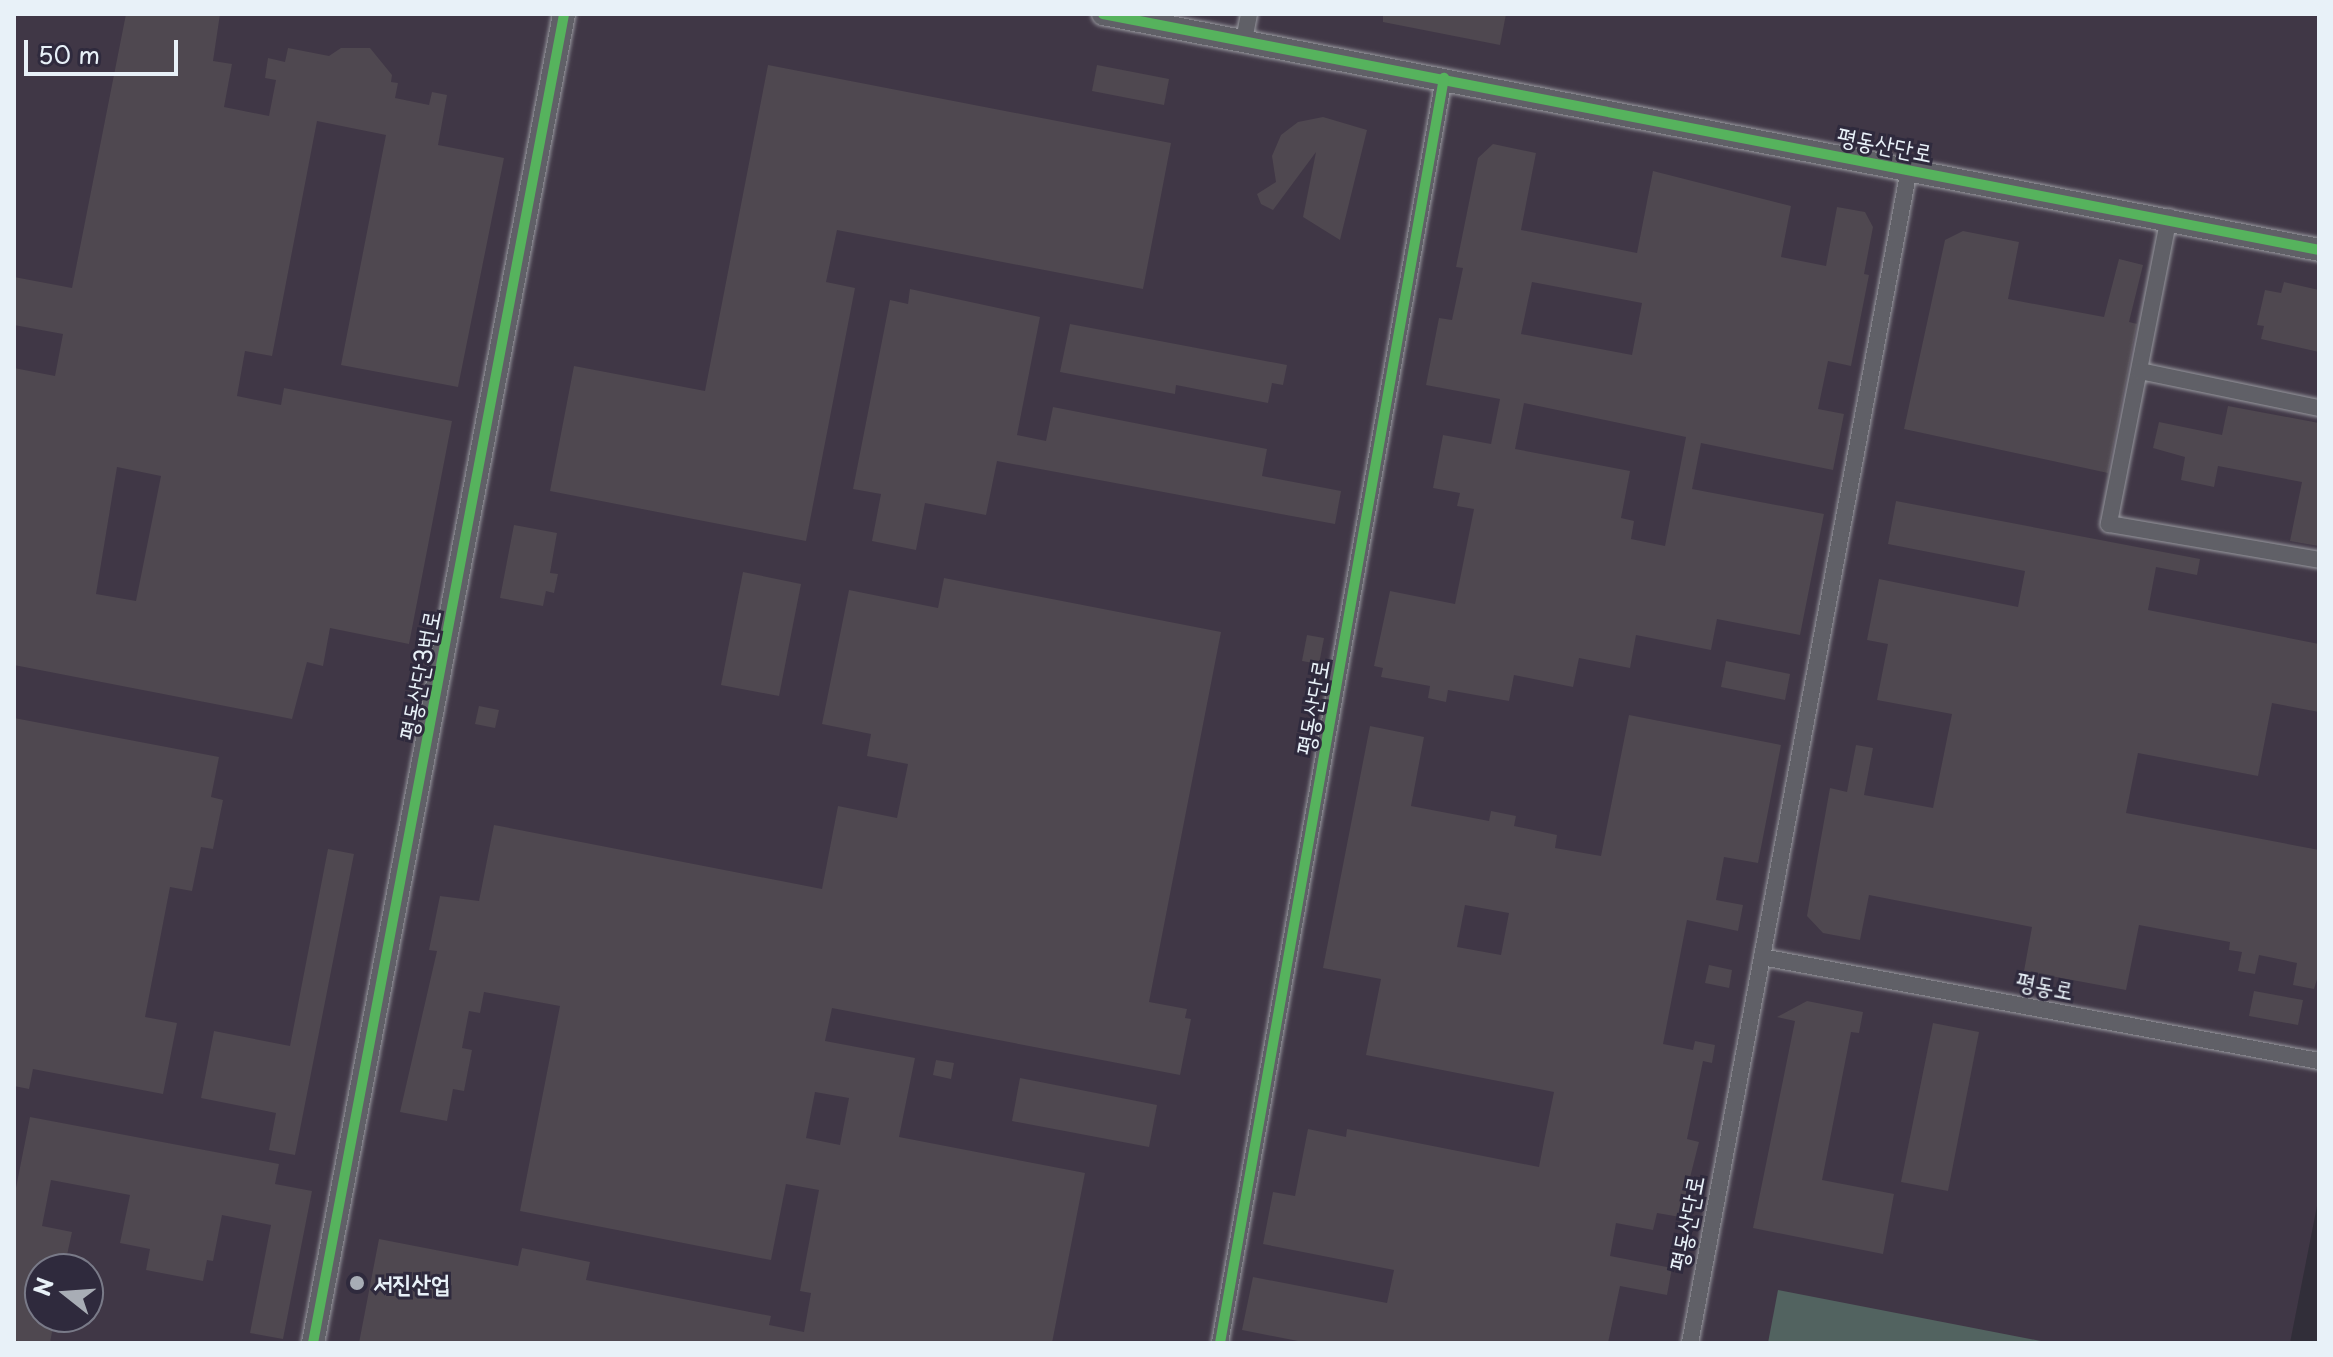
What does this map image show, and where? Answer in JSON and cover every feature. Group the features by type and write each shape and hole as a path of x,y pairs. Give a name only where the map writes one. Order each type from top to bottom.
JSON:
{"street":[{"name":"평동산단3번로","path":"313,1343 564,14"},
{"name":"평동산단로","path":"1103,14 2169,217 2319,250"},
{"path":"1244,40 1249,14"},
{"name":"평동산단로","path":"1220,1343 1444,78"},
{"name":"평동산단로","path":"1690,1343 1909,169"},
{"path":"2169,217 2109,524 2319,560"},
{"path":"2140,371 2319,408"},
{"name":"평동로","path":"1762,957 2319,1061"}],"shaded area":[{"path":"14,14 2319,14 2319,1196 2290,1343 14,1343"},
{"path":"1778,1290 2051,1343 1768,1343"}],"building":[{"path":"126,14 220,14 213,61 232,64 224,107 269,116 276,80 265,78 268,58 285,62 288,48 329,56 341,48 370,48 392,75 391,82 398,83 395,98 429,105 432,92 447,95 438,145 504,158 458,387 341,365 386,135 317,121 272,356 245,351 237,396 281,405 284,388 452,421 409,644 330,628 323,666 307,662 292,719 14,665 14,368 55,376 63,334 14,325 14,277 72,288","holes":["117,467 161,476 136,601 96,594"]},
{"path":"1383,14 1506,14 1500,45 1383,22"},
{"path":"768,65 1171,143 1143,289 837,230 826,282 855,288 806,541 550,491 574,366 705,391"},
{"path":"1097,65 1169,79 1164,105 1092,91"},
{"path":"1323,117 1367,130 1340,240 1303,217 1316,152 1273,210 1261,204 1257,194 1276,182 1272,156 1281,135 1298,122"},
{"path":"1493,144 1536,153 1521,230 1637,253 1653,171 1791,206 1781,257 1826,266 1837,207 1865,212 1873,227 1864,274 1869,275 1851,366 1828,361 1818,409 1844,414 1833,470 1701,443 1692,489 1824,514 1800,635 1717,619 1711,650 1636,635 1630,668 1579,658 1573,687 1514,675 1509,701 1448,690 1446,702 1428,698 1430,686 1381,677 1383,668 1374,666 1390,591 1455,604 1474,509 1457,506 1460,493 1433,488 1443,435 1491,444 1500,399 1426,385 1439,318 1452,320 1463,268 1456,267 1478,158","holes":["1532,282 1642,303 1632,355 1521,334","1524,403 1686,437 1665,546 1631,539 1634,521 1621,518 1630,471 1515,449"]},
{"path":"1963,231 2019,242 2008,299 2104,317 2119,259 2143,265 2129,322 2137,324 2108,473 1904,429 1945,240"},
{"path":"2284,282 2319,290 2319,352 2261,339 2264,326 2257,325 2265,290 2281,293"},
{"path":"910,289 1040,317 1017,435 1046,441 1053,407 1267,449 1262,476 1341,491 1335,524 997,461 986,515 925,503 916,550 872,541 881,494 853,489 890,300 908,304"},
{"path":"1070,324 1287,365 1283,385 1272,383 1268,403 1176,385 1175,394 1060,372"},
{"path":"2228,406 2319,423 2319,546 2290,541 2302,482 2218,466 2214,487 2181,480 2185,457 2153,448 2159,422 2222,435"},
{"path":"1896,501 2200,559 2197,575 2156,567 2148,610 2319,644 2319,712 2272,703 2258,776 2138,753 2126,813 2319,850 2319,973 2314,989 2293,985 2297,963 2259,955 2255,974 2238,971 2242,952 2229,950 2230,942 2139,925 2126,990 2024,971 2032,927 1869,895 1860,940 1823,933 1807,916 1830,788 1847,792 1856,745 1873,748 1864,795 1933,808 1952,714 1877,700 1888,644 1867,640 1879,579 2018,607 2025,571 1888,544"},
{"path":"514,525 557,533 550,573 558,574 554,593 546,591 543,606 500,598"},
{"path":"743,572 801,584 779,696 721,685"},
{"path":"944,578 1221,632 1149,1002 1187,1009 1185,1018 1191,1019 1180,1075 832,1008 825,1041 915,1058 899,1137 1085,1173 1052,1343 359,1343 379,1239 518,1266 522,1248 590,1262 586,1280 771,1316 769,1325 804,1332 811,1293 800,1291 819,1190 786,1184 771,1260 520,1211 560,1006 484,992 480,1013 469,1011 462,1048 472,1050 464,1091 453,1089 447,1121 400,1112 437,951 429,950 440,896 479,901 494,825 822,889 838,806 897,818 908,764 867,756 871,734 822,724 849,590 938,608","holes":["815,1092 849,1098 840,1145 806,1138"]},
{"path":"1307,635 1324,638 1319,664 1302,661"},
{"path":"1726,661 1790,674 1785,700 1721,687"},
{"path":"479,706 499,710 495,728 475,724"},
{"path":"1629,715 1781,745 1758,863 1724,857 1716,900 1743,905 1738,931 1687,920 1663,1044 1693,1050 1695,1041 1715,1045 1712,1063 1703,1061 1687,1139 1699,1142 1680,1217 1657,1213 1653,1230 1616,1223 1610,1256 1672,1268 1667,1295 1620,1286 1608,1343 1308,1343 1242,1330 1253,1277 1387,1303 1394,1270 1263,1244 1273,1192 1295,1196 1308,1129 1346,1137 1347,1129 1539,1167 1554,1092 1366,1055 1381,979 1323,968 1370,726 1424,737 1411,806 1489,821 1491,811 1516,816 1514,826 1557,835 1555,848 1601,856","holes":["1465,905 1509,913 1501,955 1457,947"]},
{"path":"14,718 219,757 211,797 223,800 213,849 201,847 192,891 170,887 145,1017 177,1023 163,1094 33,1069 29,1089 14,1086"},
{"path":"328,849 354,854 295,1155 269,1150 276,1113 201,1098 214,1031 290,1046"},
{"path":"1709,965 1732,970 1729,988 1705,983"},
{"path":"2254,991 2303,1000 2298,1025 2249,1016"},
{"path":"1807,1001 1863,1012 1859,1033 1851,1032 1822,1180 1894,1194 1883,1254 1753,1228 1795,1021 1777,1017"},
{"path":"1933,1023 1979,1032 1948,1191 1901,1182"},
{"path":"936,1060 954,1063 951,1079 933,1075"},
{"path":"1020,1078 1157,1105 1149,1147 1012,1121"},
{"path":"30,1117 279,1164 275,1184 312,1191 283,1339 250,1333 271,1225 222,1215 213,1261 207,1260 203,1281 146,1270 150,1249 120,1243 130,1195 51,1180 42,1226 72,1232 67,1253 24,1253 24,1333 52,1333 50,1343 14,1343 14,1198"}],"cycle path":[{"path":"313,1343 564,14"},
{"path":"1103,14 2319,250"},
{"path":"1220,1343 1444,78"}],"place":[{"name":"서진산업","path":"357,1283"}]}
